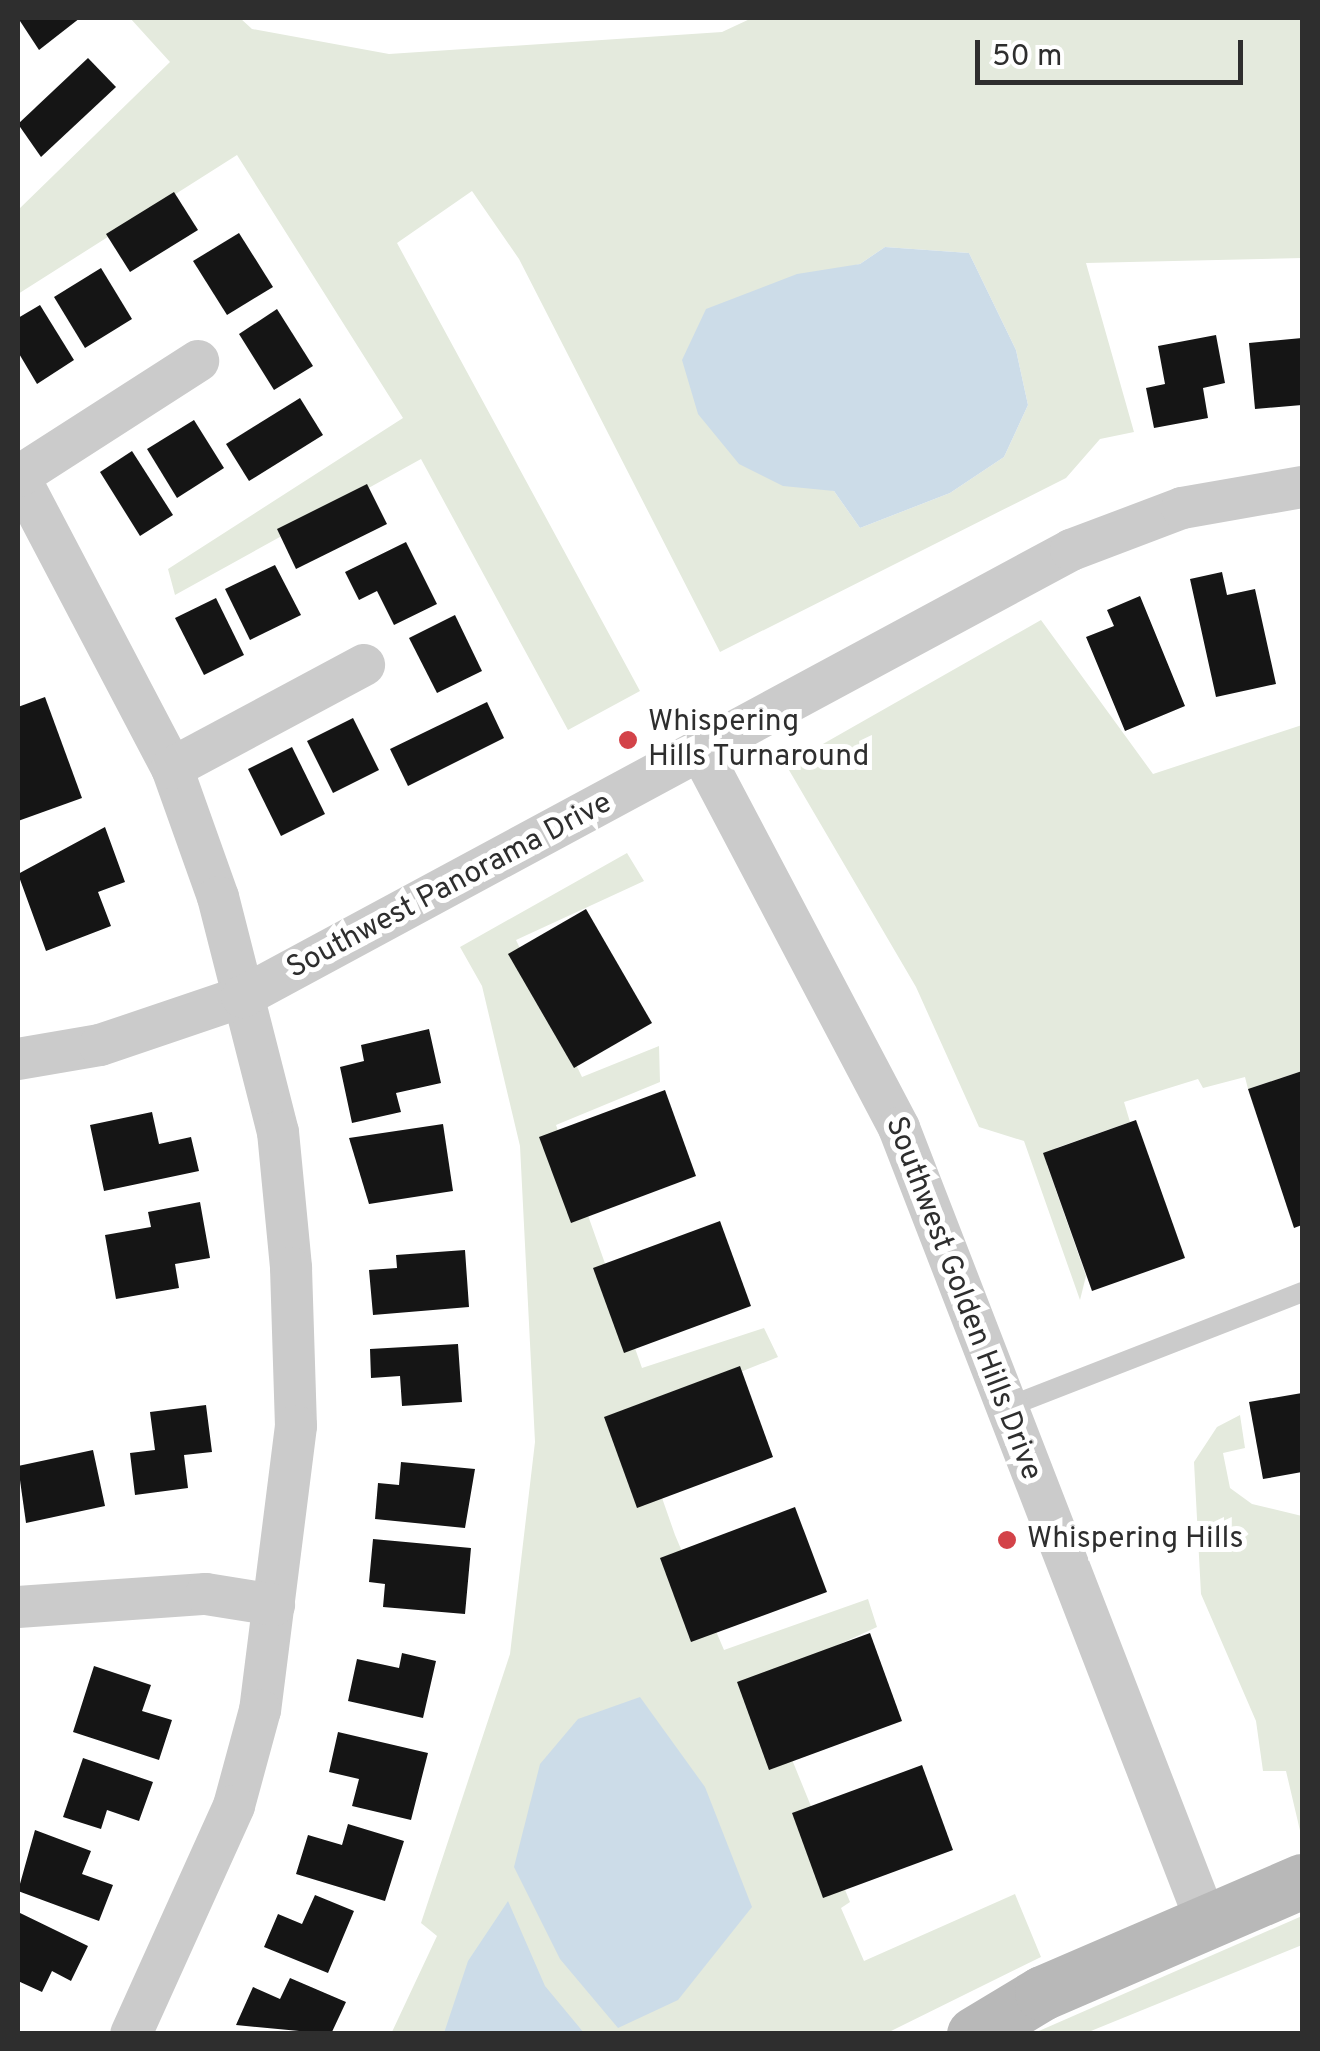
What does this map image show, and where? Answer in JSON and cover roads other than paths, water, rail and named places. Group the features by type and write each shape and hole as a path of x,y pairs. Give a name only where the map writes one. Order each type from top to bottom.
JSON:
{"main road":[{"path":"974,2034 1205,1918 1302,1881"}],"street":[{"path":"131,2034 234,1806 260,1710 296,1426 291,1268 278,1132 242,996 172,768 18,475 198,361"},
{"name":"Southwest Panorama Drive","path":"18,1059 100,1044 242,996 702,754 1072,550 1182,508 1302,486"},
{"path":"172,768 364,665"},
{"name":"Southwest Golden Hills Drive","path":"702,754 899,1128 1205,1918"},
{"path":"18,1607 206,1594 274,1605"}],"lane":[{"path":"1005,1408 1302,1292"}],"water":[{"path":"885,247 969,253 1016,350 1028,405 1004,457 950,493 860,528 834,491 783,486 739,464 698,414 682,360 706,309 797,274 860,264"},
{"path":"640,1697 705,1787 752,1907 678,2000 618,2028 560,1959 514,1867 540,1764 578,1719"},
{"path":"508,1901 545,1986 584,2033 444,2033 468,1961"}],"place":[{"name":"Whispering Hills Turnaround","path":"628,740"},
{"name":"Whispering Hills","path":"1007,1540"}]}
